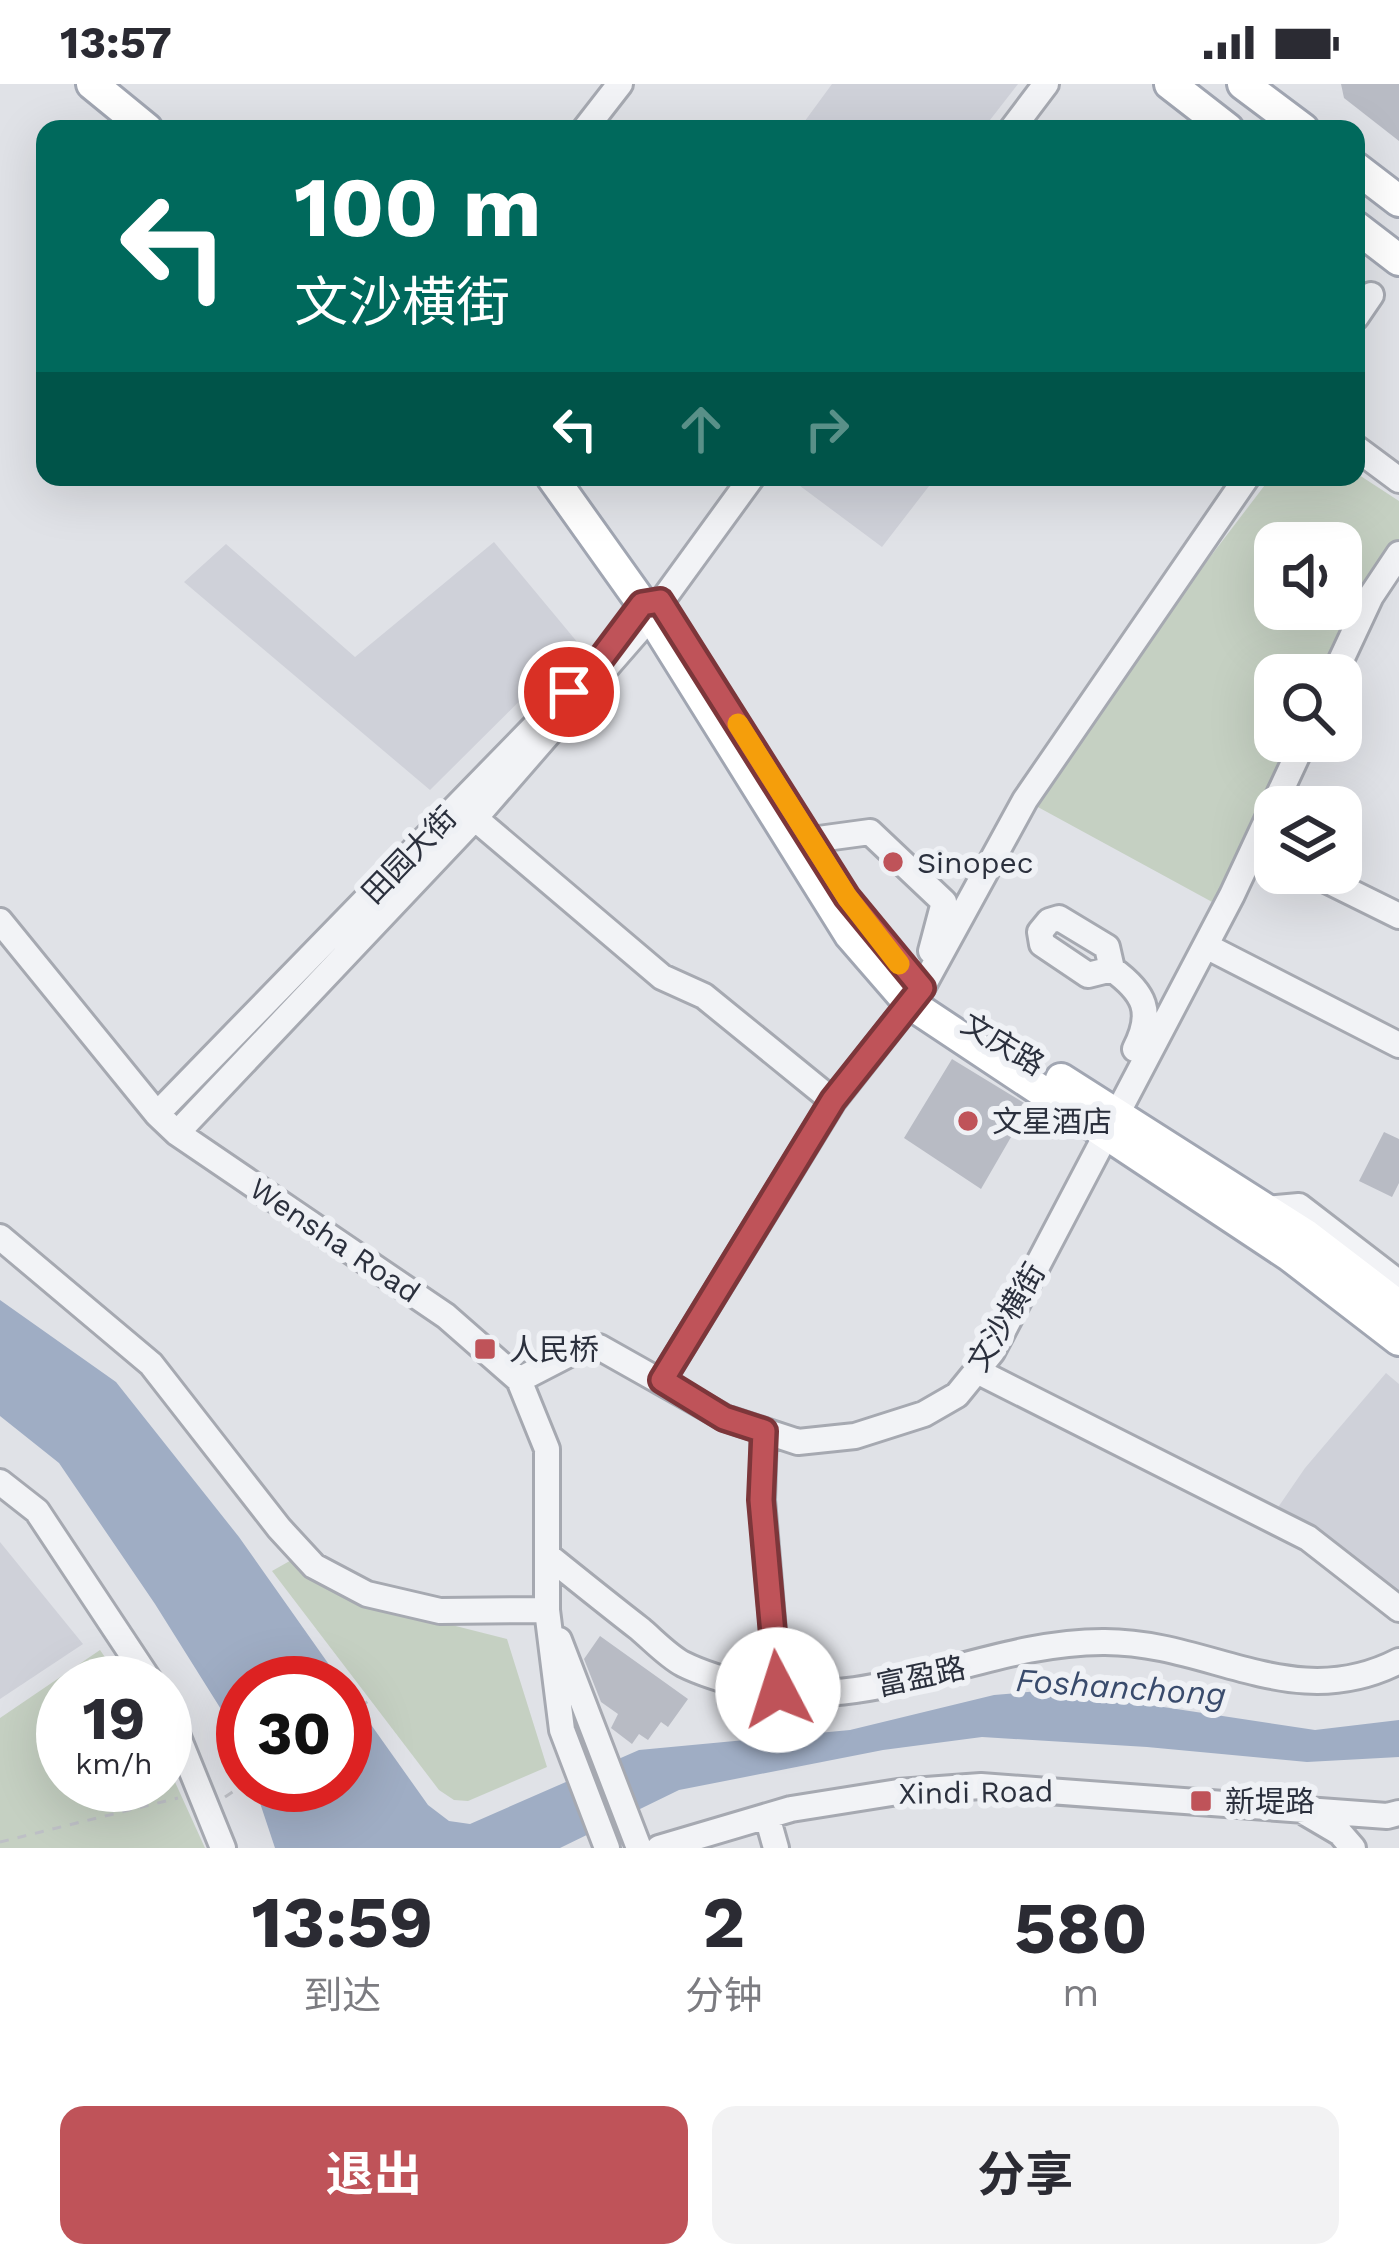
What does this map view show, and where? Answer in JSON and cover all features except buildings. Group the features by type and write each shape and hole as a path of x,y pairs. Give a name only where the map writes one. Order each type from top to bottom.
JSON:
{"main road":[{"path":"92,84 136,120"},
{"path":"119,84 162,120"},
{"path":"1170,84 1216,120"},
{"path":"1243,84 1291,120"},
{"path":"1365,175 1399,201"},
{"path":"1365,234 1399,260"},
{"path":"559,486 651,607 916,996"},
{"path":"578,486 850,934 916,996 1298,1246 1399,1306"},
{"path":"1112,1124 1266,1209 1298,1246 1399,1340"}],"street":[{"path":"592,120 620,84"},
{"path":"1019,120 1046,84"},
{"path":"1365,305 1372,295"},
{"path":"1365,455 1399,480"},
{"name":"田园大街","path":"177,1133 651,607 745,486"},
{"path":"662,1380 833,1100 916,996 1025,800 1241,486"},
{"path":"1344,654 1371,596 1399,554"},
{"path":"467,811 662,977 704,997 833,1100"},
{"name":"田园大街","path":"157,1114 467,811"},
{"path":"811,840 870,832 944,902 916,996"},
{"path":"1112,1124 1206,946 1254,868"},
{"path":"1354,894 1399,916"},
{"name":"Wensha Road","path":"0,921 177,1133 446,1316 519,1380 547,1449 547,1610"},
{"path":"1206,946 1399,1046"},
{"path":"1112,970 1134,986 1147,1024 1122,1075 1112,1124"},
{"name":"文沙横街","path":"519,1380 579,1349 599,1348 724,1418 798,1442 855,1436 924,1414 957,1396 992,1352 1112,1124"},
{"path":"1266,1209 1299,1206 1399,1283"},
{"path":"0,1238 151,1364 314,1566 367,1594 440,1611 547,1610"},
{"path":"976,1371 1308,1538 1399,1609"},
{"path":"764,1431 761,1500 778,1690"},
{"path":"0,1482 37,1511 133,1656"},
{"name":"富盈路","path":"547,1555 682,1663 753,1687 822,1696 1027,1651 1106,1641 1196,1656 1297,1683 1350,1681 1399,1661"},
{"path":"547,1610 639,1848"},
{"path":"547,1610 562,1730 607,1848"},
{"path":"192,1769 223,1848"},
{"name":"Xindi Road","path":"659,1848 767,1816 898,1792 981,1786 1299,1809"},
{"path":"1299,1809 1399,1814"},
{"path":"1299,1809 1340,1833 1353,1848"},
{"path":"767,1816 776,1848"}],"path":[{"path":"0,1842 202,1792"}],"shaded area":[{"path":"832,84 1018,84 990,120 806,120"},
{"path":"800,486 929,486 882,547"},
{"path":"494,542 578,643 430,790 184,582 226,544 355,657"},
{"path":"1386,1373 1399,1384 1399,1612 1270,1519 1305,1468"},
{"path":"0,1542 83,1644 65,1656 36,1656 36,1675 0,1699"}],"green space":[{"path":"1365,479 1399,501 1399,554 1362,623 1362,522 1254,522 1254,630 1358,630 1345,654 1254,654 1254,762 1293,762 1282,786 1254,786 1254,847 1225,909 1025,800 1264,486 1365,486"},
{"path":"295,1558 369,1604 507,1639 547,1767 468,1801 454,1800 439,1790 372,1702 372,1656 337,1656 272,1571"},
{"path":"36,1694 36,1812 189,1812 205,1848 0,1848 0,1718"}],"water":[{"path":"0,1300 116,1382 239,1537 323,1656 216,1656 216,1701 192,1656 188,1656 59,1463 0,1416"},
{"path":"1051,1690 1315,1730 1399,1720 1399,1757 1307,1762 982,1737 883,1750 679,1790 560,1848 275,1848 263,1812 372,1812 372,1726 428,1805 449,1821 470,1824 639,1750 850,1730 994,1695"}],"slow traffic":[{"path":"738,724 847,897 899,964"}],"place":[{"name":"Sinopec","path":"893,862"},
{"name":"文星酒店","path":"968,1121"},
{"name":"人民桥","path":"485,1349"},
{"name":"新堤路","path":"1201,1801"}],"route":[{"path":"569,692 597,664 642,604 660,601 847,897 922,988 833,1100 662,1380 724,1418 764,1431 761,1500 778,1690"}],"water label":[{"name":"Foshanchong","path":"1121,1687"}]}
